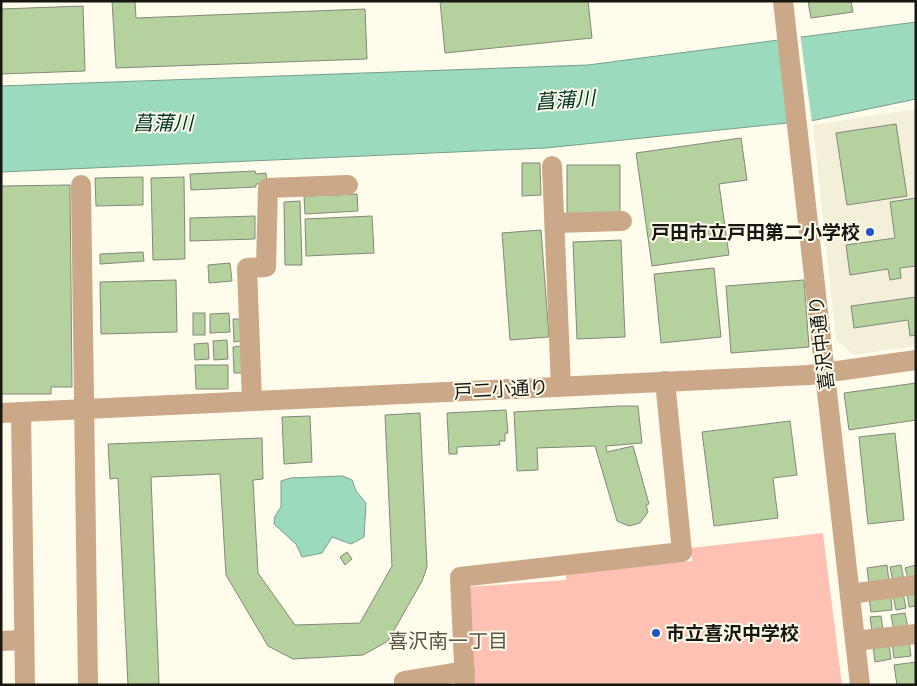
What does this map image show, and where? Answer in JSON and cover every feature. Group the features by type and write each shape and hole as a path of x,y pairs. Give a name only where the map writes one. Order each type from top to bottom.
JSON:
{"street":[{"name":"喜沢中通り","path":"783,1 860,685"},
{"path":"552,166 556,224 561,386"},
{"path":"81,185 88,685"},
{"path":"252,401 247,268 266,267 268,188 348,185"},
{"path":"556,224 622,221"},
{"name":"戸二小通り","path":"11,413 825,373 916,360"},
{"path":"404,685 404,681 465,678 460,577 682,552 666,381"},
{"path":"11,413 25,685"},
{"path":"850,594 916,585"},
{"path":"855,641 916,634"},
{"path":"1,641 24,640"}],"shaded area":[{"name":"戸田市立戸田第二小学校","path":"916,109 916,346 854,355 836,340 813,125"},
{"name":"市立喜沢中学校","path":"823,533 842,685 474,685 467,587 566,580 566,574 692,561 691,548"}],"water":[{"name":"菖蒲川","path":"916,22 916,99 816,120 546,148 1,172 1,86 588,65"},
{"path":"343,476 352,480 356,491 366,503 364,537 351,544 332,537 322,553 302,557 296,544 274,524 275,516 281,507 281,481 290,478"}],"pier":[{"path":"800,33 812,123 788,126 778,37"}],"building":[{"path":"112,1 135,1 136,18 365,9 367,59 116,68"},
{"path":"440,1 588,1 592,38 445,53"},
{"path":"808,1 851,1 853,12 811,18"},
{"path":"83,6 85,71 1,74 1,9"},
{"path":"896,124 907,196 847,205 836,133"},
{"path":"741,138 747,180 719,184 729,255 652,266 636,153"},
{"path":"522,163 540,163 541,195 522,196"},
{"path":"567,165 620,165 620,214 567,214"},
{"path":"255,171 256,174 266,173 267,184 256,184 256,187 191,190 190,174"},
{"path":"143,177 143,205 96,206 95,178"},
{"path":"184,177 185,259 153,260 151,178"},
{"path":"70,185 72,387 51,387 51,394 1,394 1,186"},
{"path":"357,194 358,211 305,214 304,196"},
{"path":"916,198 916,266 900,268 901,278 890,280 888,269 850,275 846,245 895,238 890,202"},
{"path":"300,201 302,265 285,265 284,202"},
{"path":"255,216 255,239 190,241 190,218"},
{"path":"372,216 374,253 306,256 305,219"},
{"path":"541,230 549,337 510,340 502,233"},
{"path":"621,240 625,337 577,339 573,242"},
{"path":"143,252 144,261 100,264 100,254"},
{"path":"230,263 232,281 209,283 208,265"},
{"path":"714,268 721,337 661,343 654,274"},
{"path":"176,280 177,332 101,334 100,282"},
{"path":"804,280 809,347 731,353 726,286"},
{"path":"916,297 916,335 910,336 908,320 854,328 851,306"},
{"path":"193,313 205,313 205,335 193,335"},
{"path":"229,313 230,332 210,333 210,314"},
{"path":"233,319 241,319 242,341 234,342"},
{"path":"227,340 228,359 214,360 213,341"},
{"path":"208,343 209,359 195,360 194,344"},
{"path":"241,346 242,373 234,373 233,347"},
{"path":"195,365 228,365 228,389 196,389"},
{"path":"916,383 916,420 849,430 844,393"},
{"path":"638,406 642,443 606,446 607,452 633,446 649,504 646,505 648,512 640,523 629,526 617,521 595,446 537,448 538,470 517,471 514,412"},
{"path":"506,410 508,433 505,433 505,441 499,441 500,445 457,447 457,454 449,454 447,413"},
{"path":"420,413 427,567 422,581 388,641 363,655 293,659 268,646 226,575 220,474 151,477 159,684 128,685 118,478 110,479 108,444 262,438 263,479 253,480 258,573 295,625 360,623 392,566 385,415"},
{"path":"310,416 312,462 284,464 282,417"},
{"path":"790,421 797,475 773,478 778,518 714,526 702,432"},
{"path":"895,433 904,520 868,524 859,437"},
{"path":"347,552 352,559 345,565 340,557"},
{"path":"887,565 889,582 869,585 867,568"},
{"path":"901,565 904,580 893,582 890,567"},
{"path":"916,565 916,580 909,582 905,568"},
{"path":"916,592 916,606 909,607 907,593"},
{"path":"903,593 906,608 896,610 893,595"},
{"path":"891,595 892,610 871,612 869,597"},
{"path":"905,613 908,628 894,631 891,615"},
{"path":"881,616 883,630 872,631 870,617"},
{"path":"909,641 911,656 894,658 892,643"},
{"path":"889,644 891,659 875,662 873,646"},
{"path":"916,662 916,685 897,685 894,665"}],"place":[{"name":"戸田市立戸田第二小学校","path":"870,232"},
{"name":"市立喜沢中学校","path":"656,633"}],"district":[{"name":"喜沢南一丁目","path":"448,641"}]}
